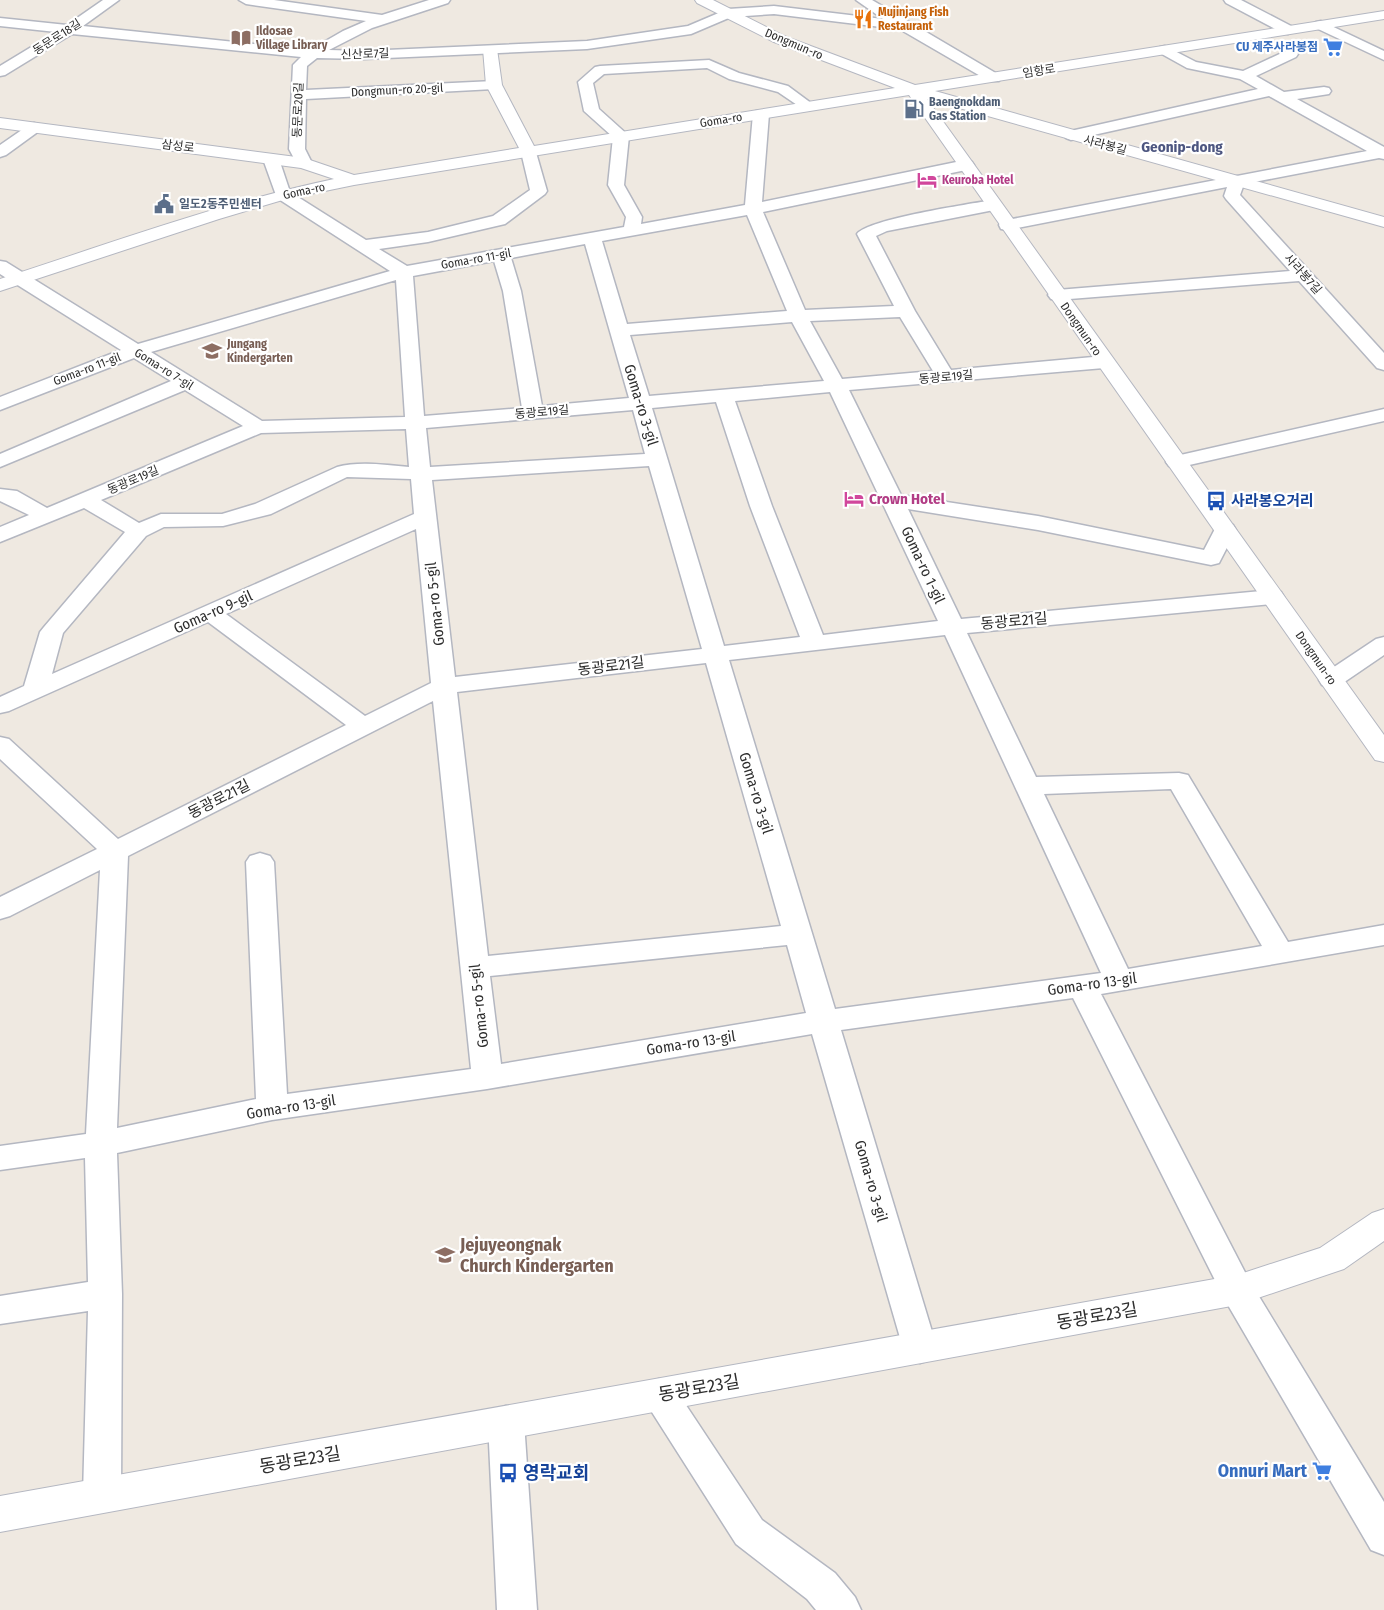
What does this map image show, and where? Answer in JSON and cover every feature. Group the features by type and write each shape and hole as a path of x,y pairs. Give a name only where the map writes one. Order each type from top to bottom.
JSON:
{"main road":[{"name":"Dongmun-ro","path":"702,0 808,51 913,90 1104,362 1384,754"},
{"name":"임항로","path":"913,90 1384,14"},
{"path":"490,49 494,85 529,152"},
{"name":"Goma-ro","path":"0,285 213,215 283,195 354,180 913,90"},
{"name":"사라봉길","path":"913,90 1384,222"},
{"name":"삼성로","path":"0,123 304,163 354,180"},
{"name":"동광로23길","path":"0,1514 1237,1290 1332,1259 1384,1223"}],"street":[{"name":"동문로18길","path":"2,69 70,30 112,0"},
{"path":"246,0 381,19"},
{"path":"311,54 381,19 443,0"},
{"path":"863,0 898,23 994,78"},
{"path":"1231,0 1288,30"},
{"path":"728,13 774,10 881,23 898,23"},
{"name":"신산로7길","path":"0,22 311,54 364,55 587,45 691,30 728,13"},
{"path":"1321,25 1384,56"},
{"path":"1164,50 1192,65 1245,76 1383,153"},
{"name":"동문로20길","path":"304,163 297,149 300,65 311,54"},
{"path":"1245,76 1291,54"},
{"path":"632,231 634,216 616,185 621,136 592,111 586,82 600,70 709,64 734,76 783,89 808,106"},
{"name":"Dongmun-ro 20-gil","path":"299,95 494,85"},
{"path":"1071,135 1276,94 1324,91"},
{"name":"Goma-ro 1-gil","path":"761,114 753,208 798,316 837,387 893,500 1118,981"},
{"path":"0,152 34,128"},
{"path":"360,246 428,236 498,220 539,191 529,152"},
{"path":"1007,224 1383,153"},
{"path":"271,159 283,195 360,246 404,272"},
{"name":"Goma-ro 11-gil","path":"0,404 135,351 404,272 753,208 966,165"},
{"name":"사라봉7길","path":"1236,181 1232,196 1384,364"},
{"path":"946,377 906,311 866,234 882,227 993,205"},
{"name":"Goma-ro 3-gil","path":"592,238 920,1348"},
{"path":"501,255 512,291 533,413"},
{"name":"Goma-ro 7-gil","path":"0,266 258,428"},
{"name":"Goma-ro 5-gil","path":"404,272 415,423 487,1078"},
{"path":"1057,295 1304,275"},
{"path":"619,330 798,316 906,311"},
{"name":"동광로19길","path":"0,536 258,428 415,423 1104,362"},
{"path":"0,461 186,382"},
{"path":"724,396 760,506 814,643"},
{"path":"1176,462 1384,415"},
{"path":"35,690 52,632 138,531 161,521 223,520 263,509 344,472 383,471 421,474 657,459"},
{"path":"0,495 9,496 47,516"},
{"path":"86,500 138,531"},
{"path":"893,500 1038,522 1211,558 1225,530"},
{"name":"Goma-ro 9-gil","path":"0,706 425,517"},
{"name":"동광로21길","path":"0,909 444,686 951,627 1273,597"},
{"path":"210,612 362,726"},
{"path":"1331,680 1384,644"},
{"path":"0,745 115,851 101,1144 105,1294 102,1495"},
{"path":"1026,786 1178,781 1280,953"},
{"path":"260,862 272,1108"},
{"path":"475,967 798,934"},
{"name":"Goma-ro 13-gil","path":"0,1158 101,1144 272,1108 487,1078 824,1021 1118,981 1384,935"},
{"path":"1082,986 1237,1290 1384,1538"},
{"path":"0,1310 105,1294"},
{"path":"660,1395 749,1532 821,1586 842,1610"},
{"path":"506,1422 517,1610"}],"place":[{"name":"Mujinjang Fish Restaurant","path":"863,19"},
{"name":"Ildosae Village Library","path":"241,38"},
{"name":"CU 제주사라봉점","path":"1333,47"},
{"name":"Baengnokdam Gas Station","path":"914,109"},
{"name":"Keuroba Hotel","path":"927,180"},
{"name":"일도2동주민센터","path":"164,204"},
{"name":"Jungang Kindergarten","path":"212,351"},
{"name":"Crown Hotel","path":"854,499"},
{"name":"사라봉오거리","path":"1216,501"},
{"name":"Jejuyeongnak Church Kindergarten","path":"445,1255"},
{"name":"Onnuri Mart","path":"1322,1471"},
{"name":"영락교회","path":"508,1473"}],"district":[{"name":"Geonip-dong","path":"1182,147"}]}
